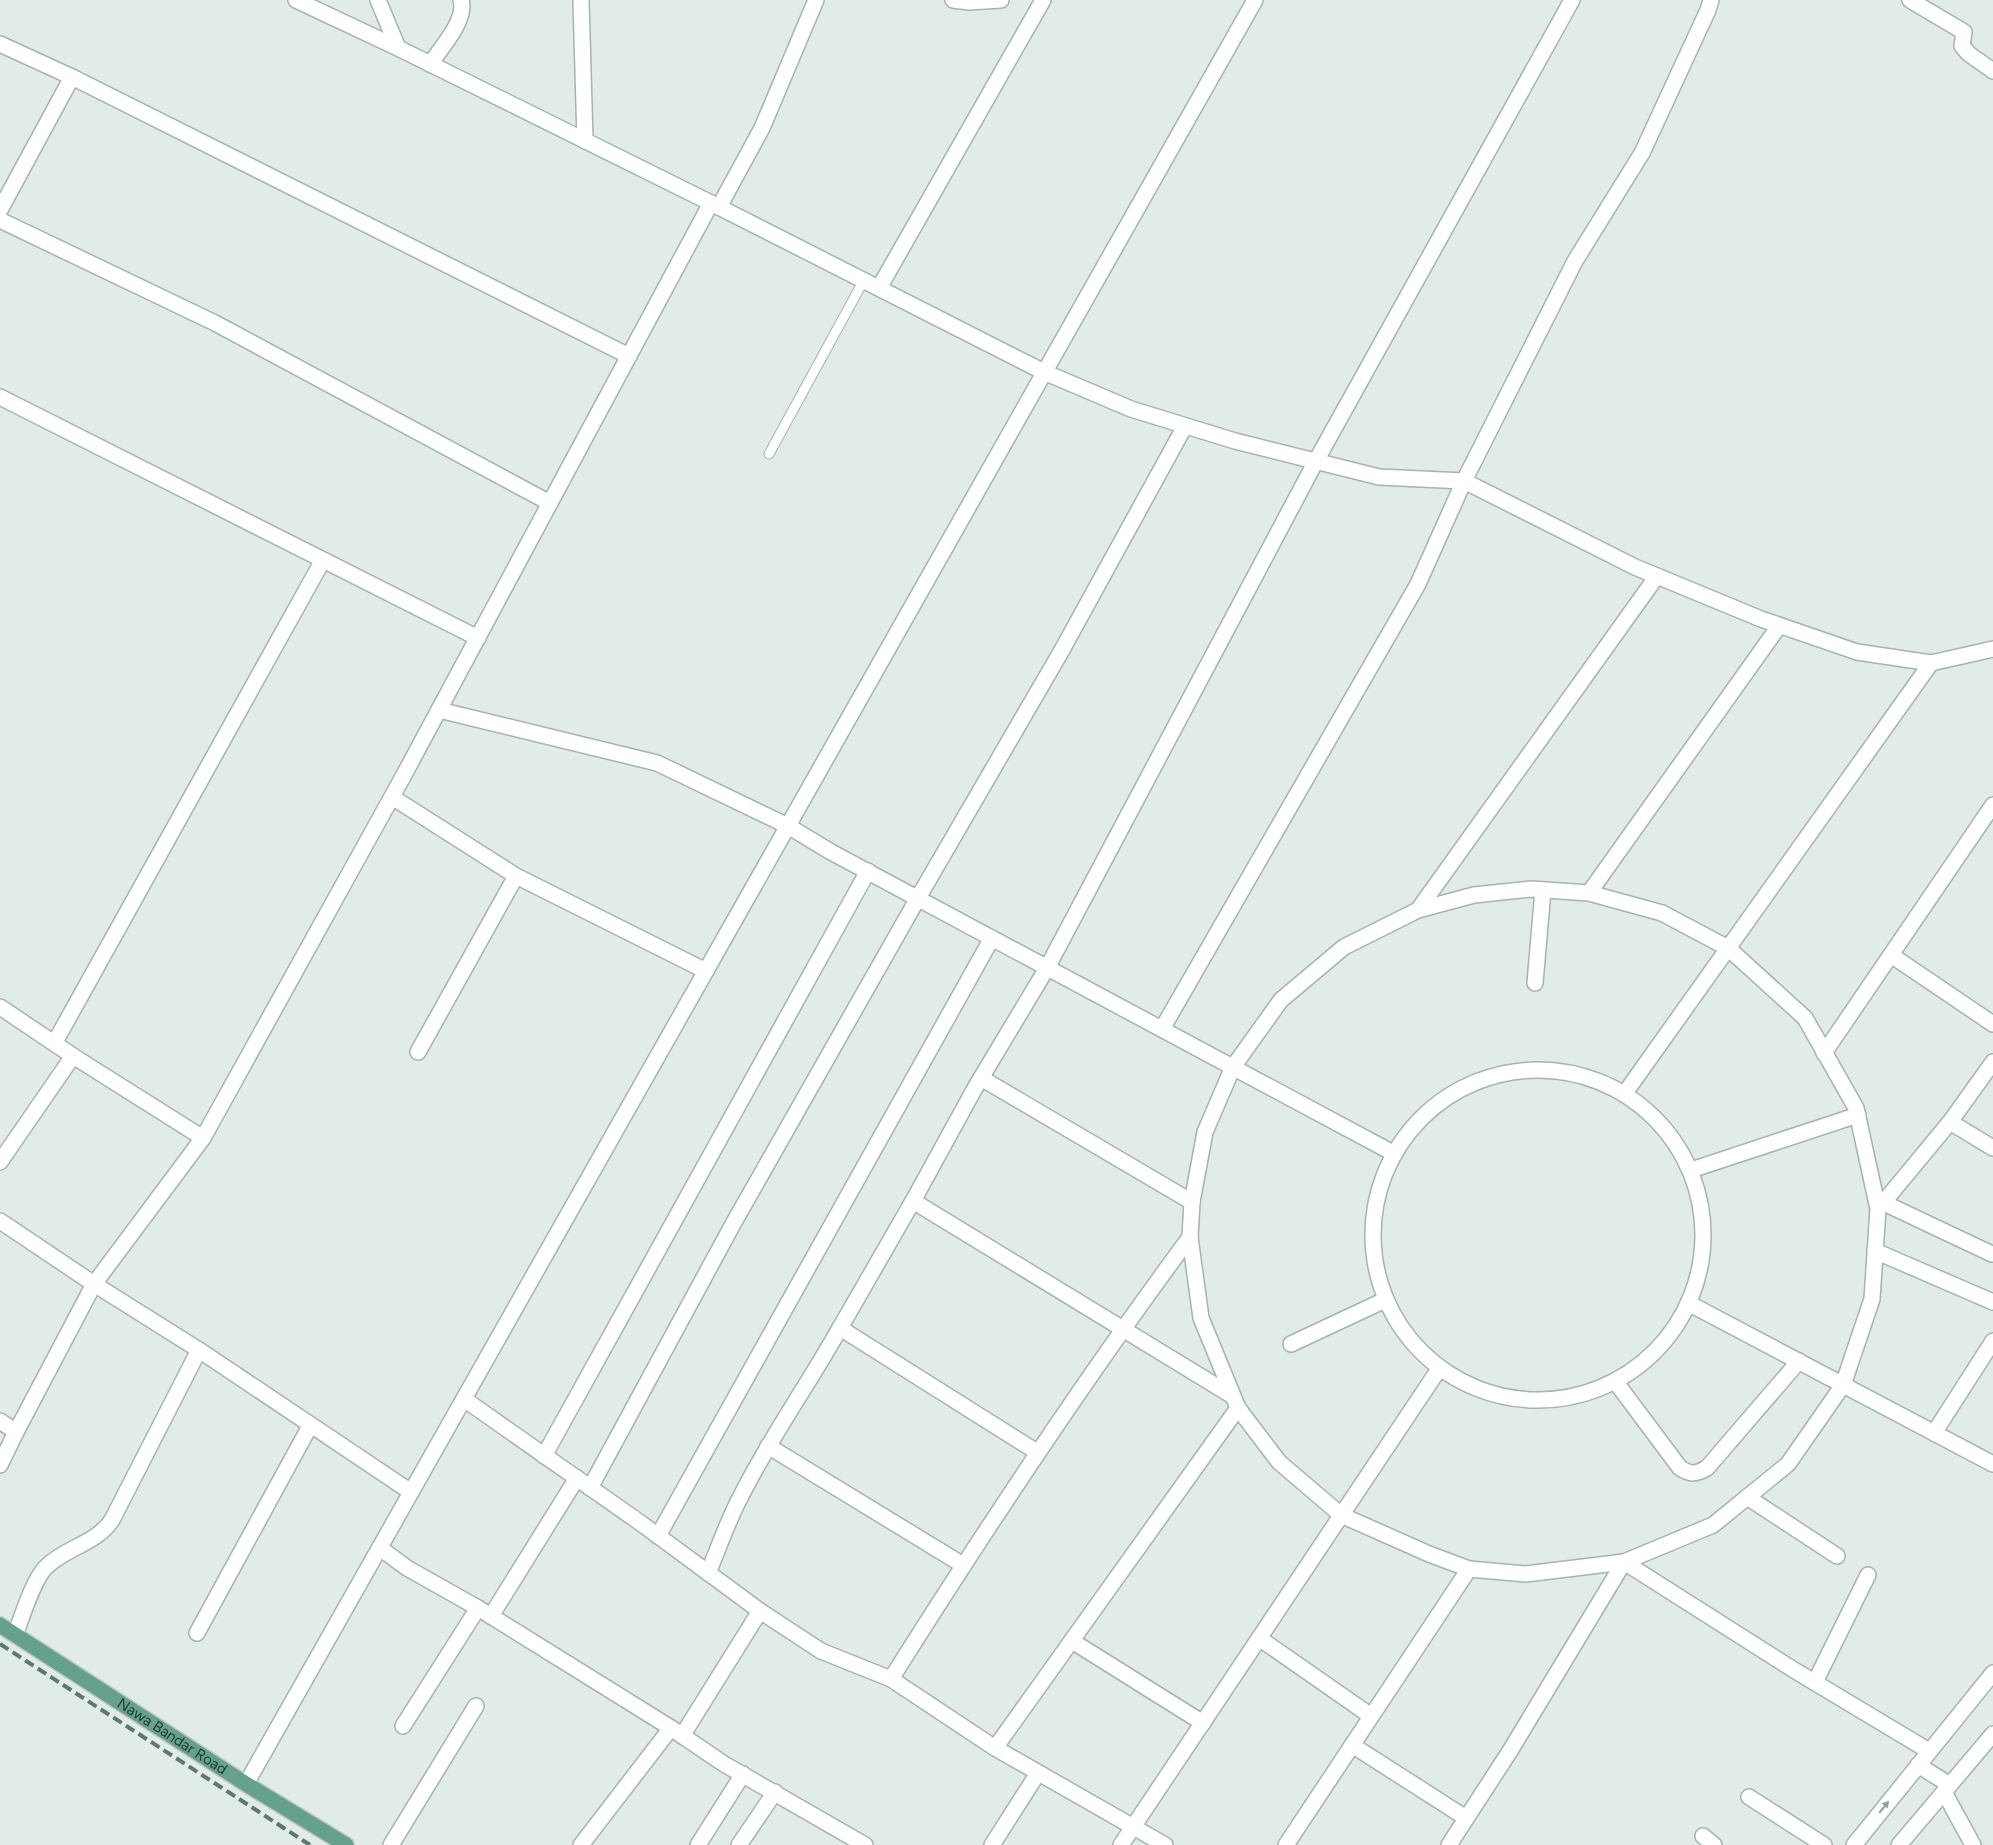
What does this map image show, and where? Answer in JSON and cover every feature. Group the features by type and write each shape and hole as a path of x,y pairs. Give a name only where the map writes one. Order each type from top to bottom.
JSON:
{"main road":[{"name":"Nawa Bandar Road","path":"0,1625 246,1784 346,1845"}],"street":[{"path":"296,0 398,48 715,205 1044,372 1131,410 1235,441 1379,477 1464,481 1635,567 1779,626 1857,652 1931,663 1993,649"},
{"path":"378,0 398,48"},
{"path":"430,64 463,14 461,0"},
{"path":"581,0 585,141"},
{"path":"0,1465 94,1284 203,1138 392,797 629,356 715,205 762,128 816,0"},
{"path":"953,0 969,2 1001,0"},
{"path":"879,288 1043,0"},
{"path":"246,1784 1255,0"},
{"path":"708,1573 740,1496 768,1446 816,1372 981,1078 1047,968 1316,461 1572,0"},
{"path":"1162,1029 1418,584 1464,481 1575,260 1642,153 1711,0"},
{"path":"1910,0 1964,32 1962,46 1969,54 1993,71"},
{"path":"0,44 72,77 629,356"},
{"path":"0,210 72,77"},
{"path":"0,220 215,323 550,503"},
{"path":"0,397 478,638"},
{"path":"590,1488 738,1215 918,898 1062,650 1185,426"},
{"path":"55,1042 323,560"},
{"path":"1418,910 1657,576"},
{"path":"1589,894 1779,626"},
{"path":"1625,1093 1931,663"},
{"path":"439,710 657,764 788,826 1047,968 1393,1153"},
{"path":"392,797 516,876 706,971"},
{"path":"1824,1052 1993,805"},
{"path":"544,1456 868,871"},
{"path":"418,1052 516,876"},
{"path":"1531,889 1543,890 1589,894 1662,913 1728,948 1804,1018 1856,1108 1881,1206 1872,1299 1843,1385 1788,1464 1713,1525 1624,1562 1526,1574 1469,1569 1429,1554 1341,1515 1279,1462 1238,1408 1231,1395 1201,1318 1190,1237 1192,1202 1205,1132 1233,1067 1281,1000 1344,947 1418,910 1474,895 1531,889"},
{"path":"1535,983 1543,890"},
{"path":"658,1536 992,938"},
{"path":"1891,955 1993,1024"},
{"path":"0,1007 55,1042 73,1056 203,1138"},
{"path":"0,1162 73,1056"},
{"path":"1881,1206 1950,1122 1993,1062"},
{"path":"1522,1070 1576,1073 1625,1093 1662,1124 1689,1164 1703,1210 1703,1258 1690,1304 1663,1345 1626,1376 1580,1396 1531,1401 1483,1392 1439,1369 1405,1335 1382,1293 1372,1246 1376,1198 1393,1153 1427,1112 1471,1083 1497,1076 1522,1070"},
{"path":"981,1078 1192,1202"},
{"path":"1691,1170 1858,1115"},
{"path":"1950,1122 1993,1148"},
{"path":"913,1202 1231,1395"},
{"path":"1881,1206 1992,1254"},
{"path":"0,1221 94,1284 199,1350 411,1492"},
{"path":"891,1679 1037,1452 1122,1329 1190,1237"},
{"path":"1876,1251 1993,1302"},
{"path":"1291,1344 1385,1300"},
{"path":"1690,1304 1993,1464"},
{"path":"840,1328 1037,1452"},
{"path":"1934,1433 1993,1341"},
{"path":"14,1635 39,1577 45,1568 106,1530 199,1350"},
{"path":"1615,1381 1680,1468 1689,1474 1698,1474 1707,1468 1799,1361"},
{"path":"1122,1845 1439,1369"},
{"path":"464,1399 658,1536 760,1612 821,1651 891,1679 995,1748 1165,1845"},
{"path":"995,1748 1238,1408"},
{"path":"0,1421 16,1432"},
{"path":"197,1632 310,1426"},
{"path":"768,1446 963,1565"},
{"path":"403,1726 485,1612 577,1478"},
{"path":"1747,1497 1837,1556"},
{"path":"380,1548 407,1568 485,1612 677,1732 724,1764 865,1845"},
{"path":"1624,1562 1929,1751"},
{"path":"1449,1845 1510,1750 1624,1562"},
{"path":"1286,1845 1469,1569"},
{"path":"1815,1682 1868,1575"},
{"path":"581,1845 677,1732 760,1612"},
{"path":"1259,1638 1372,1716"},
{"path":"1072,1641 1203,1723"},
{"path":"1854,1845 1993,1673"},
{"path":"391,1845 476,1706"},
{"path":"1899,1845 1993,1734"},
{"path":"1352,1745 1466,1818"},
{"path":"1918,1765 1947,1789 1973,1845"},
{"path":"992,1845 1038,1773"},
{"path":"698,1845 743,1774"},
{"path":"739,1845 775,1792"},
{"path":"1749,1797 1824,1845"}],"lane":[{"path":"769,454 864,280"}],"railway":[{"path":"0,1644 310,1845"}]}
